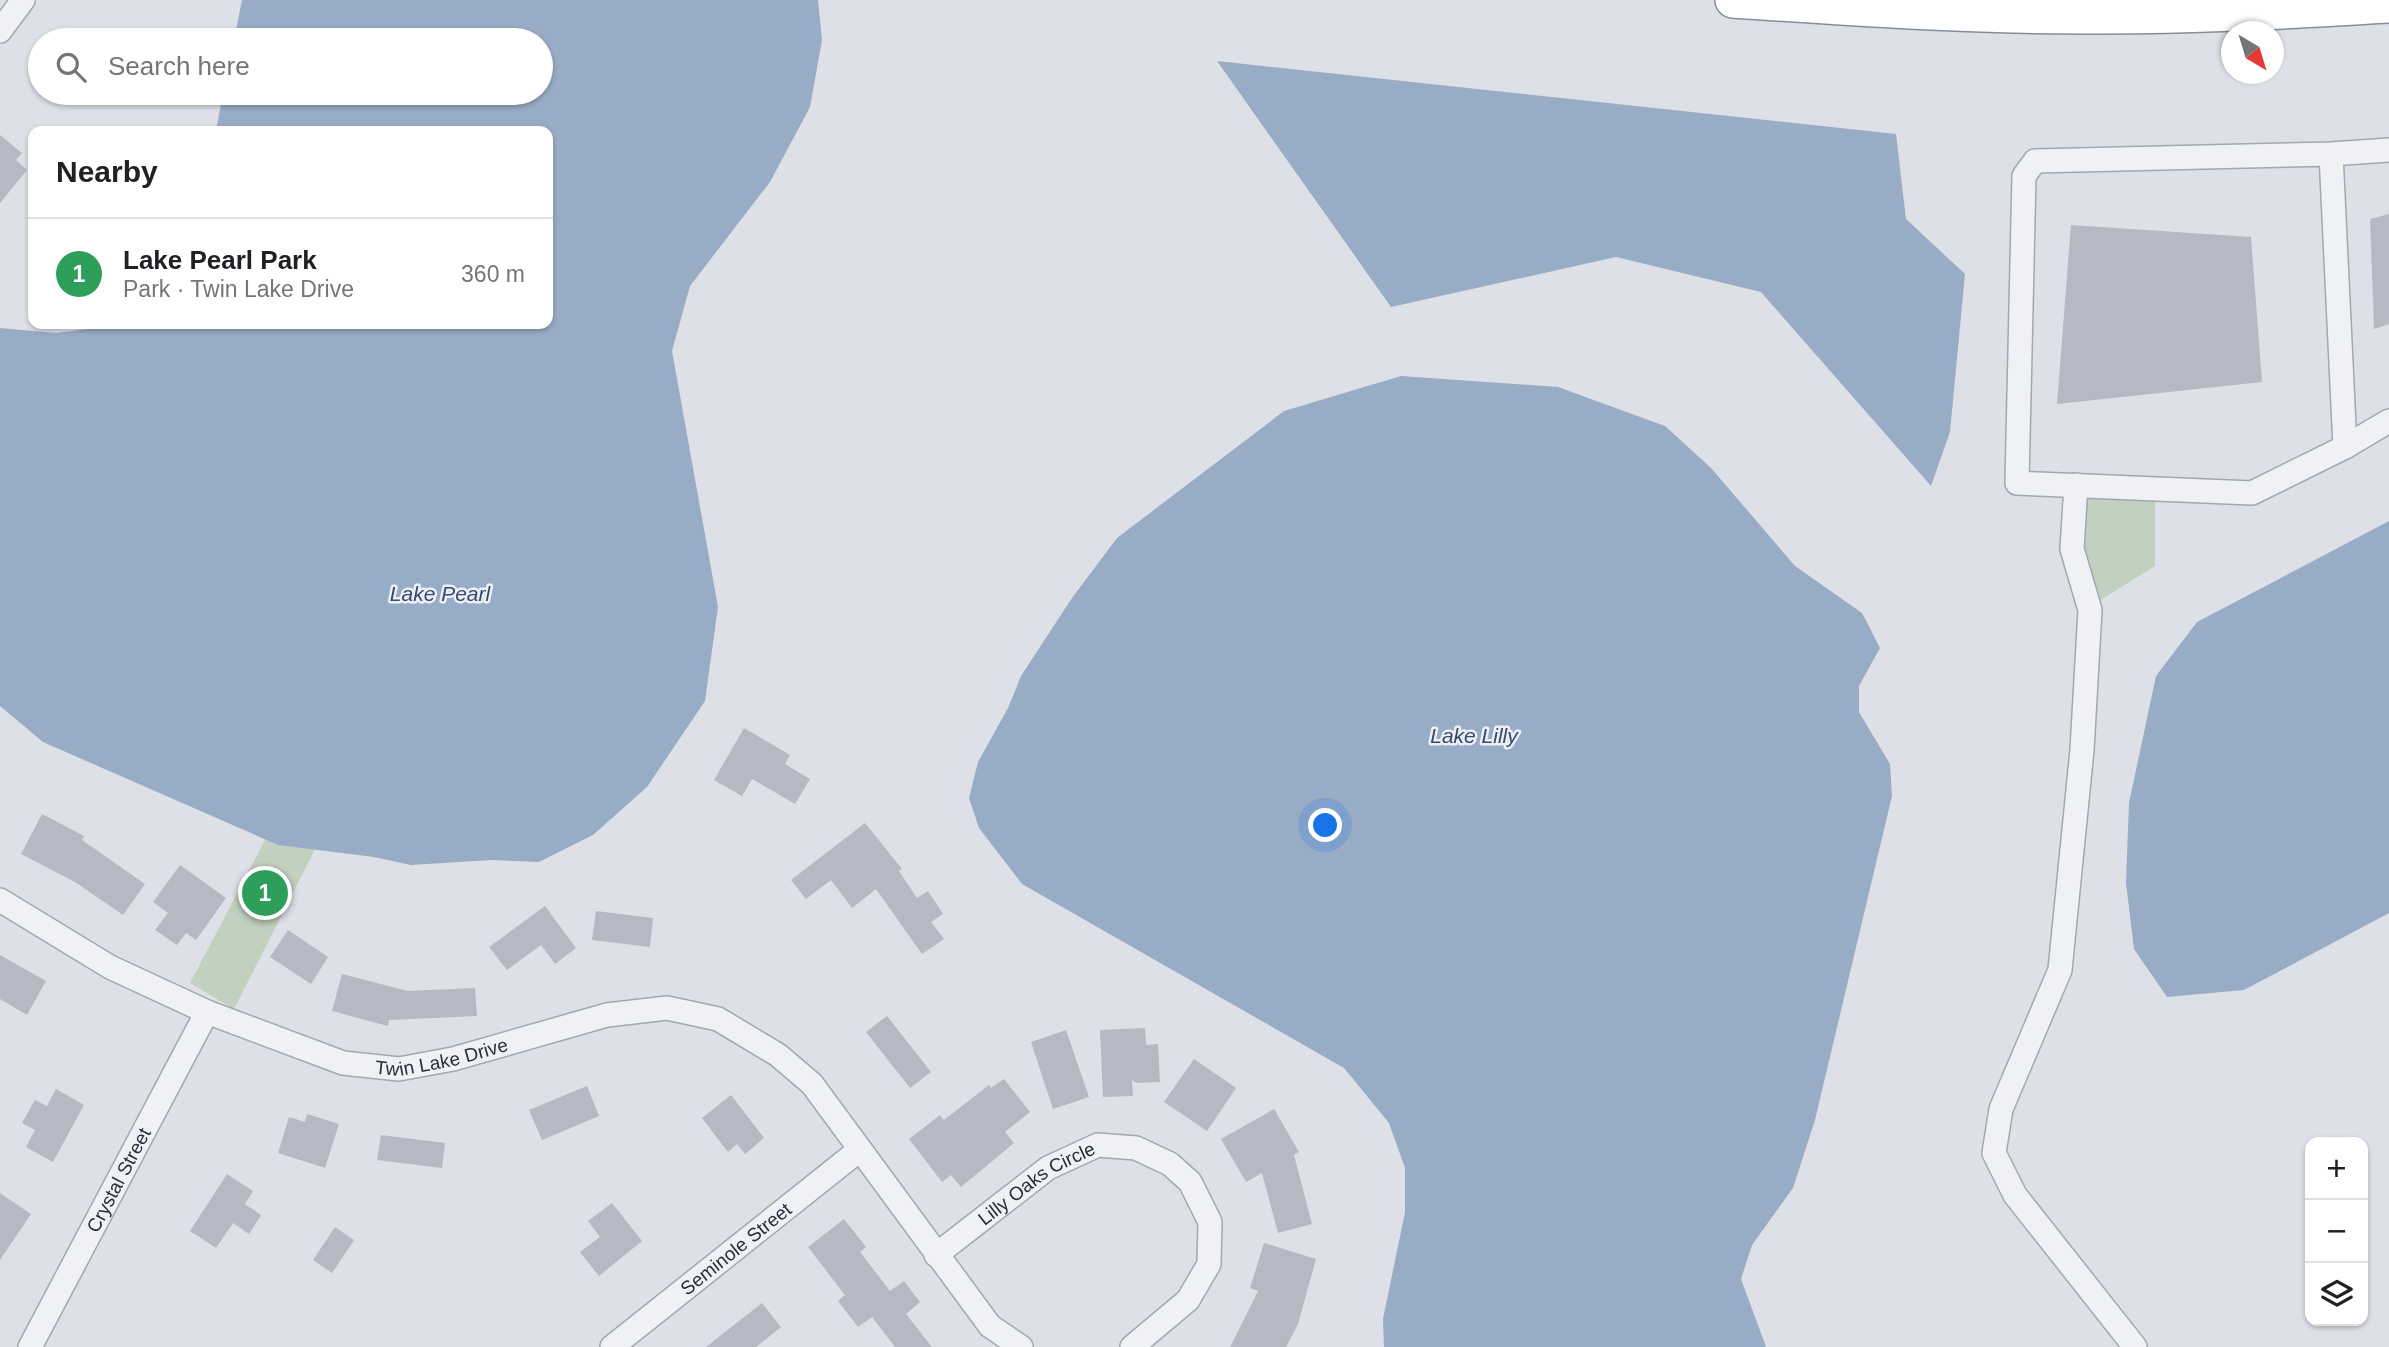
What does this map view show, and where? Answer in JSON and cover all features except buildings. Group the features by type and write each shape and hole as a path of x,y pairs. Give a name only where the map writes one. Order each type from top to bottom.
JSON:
{"highway":[{"path":"1733,0 1895,11 2083,16 2279,12 2389,5"}],"street":[{"path":"0,31 23,0"},
{"path":"2389,150 2035,162 2024,176 2018,482 2252,493 2345,447 2389,421"},
{"path":"2331,154 2345,447"},
{"path":"2076,485 2072,549 2090,610 2082,750 2060,970 2001,1109 1994,1153 2015,1195 2129,1340"},
{"name":"Twin Lake Drive","path":"0,900 110,967 207,1012 344,1063 399,1069 453,1059 607,1015 667,1008 718,1019 778,1055 812,1084 858,1151"},
{"name":"Crystal Street","path":"30,1347 207,1012"},
{"name":"Lilly Oaks Circle","path":"936,1255 1048,1168 1098,1145 1136,1148 1170,1164 1190,1182 1210,1222 1209,1264 1188,1300 1132,1347"},
{"path":"858,1151 990,1326 1021,1347"},
{"name":"Seminole Street","path":"612,1347 858,1151"}],"green space":[{"path":"2083,493 2155,495 2155,566 2094,604 2079,547"},
{"path":"296,781 338,804 234,1009 190,983"}],"water":[{"name":"Lake Pearl","path":"242,0 818,0 822,40 810,107 770,182 690,286 672,351 718,607 705,701 647,787 593,835 539,862 492,860 411,865 374,857 278,845 43,742 0,706 0,328 56,333 88,329 553,329 553,126 217,126 221,105 553,105 553,28 236,28"},
{"path":"1217,61 1896,134 1906,219 1965,274 1950,432 1931,486 1761,292 1616,257 1391,307"},
{"name":"Lake Lilly","path":"1401,376 1558,387 1665,426 1711,468 1795,566 1862,613 1880,648 1859,686 1859,712 1890,764 1892,796 1815,1120 1793,1188 1752,1245 1741,1279 1766,1347 1384,1347 1383,1319 1405,1212 1405,1168 1389,1123 1344,1068 1022,884 979,828 969,798 978,762 1008,708 1021,676 1072,598 1117,538 1284,411"},
{"path":"2389,521 2389,913 2244,990 2167,997 2134,949 2126,883 2129,803 2156,676 2197,622"}],"place":[{"name":"Lake Pearl Park","path":"265,893"}]}
